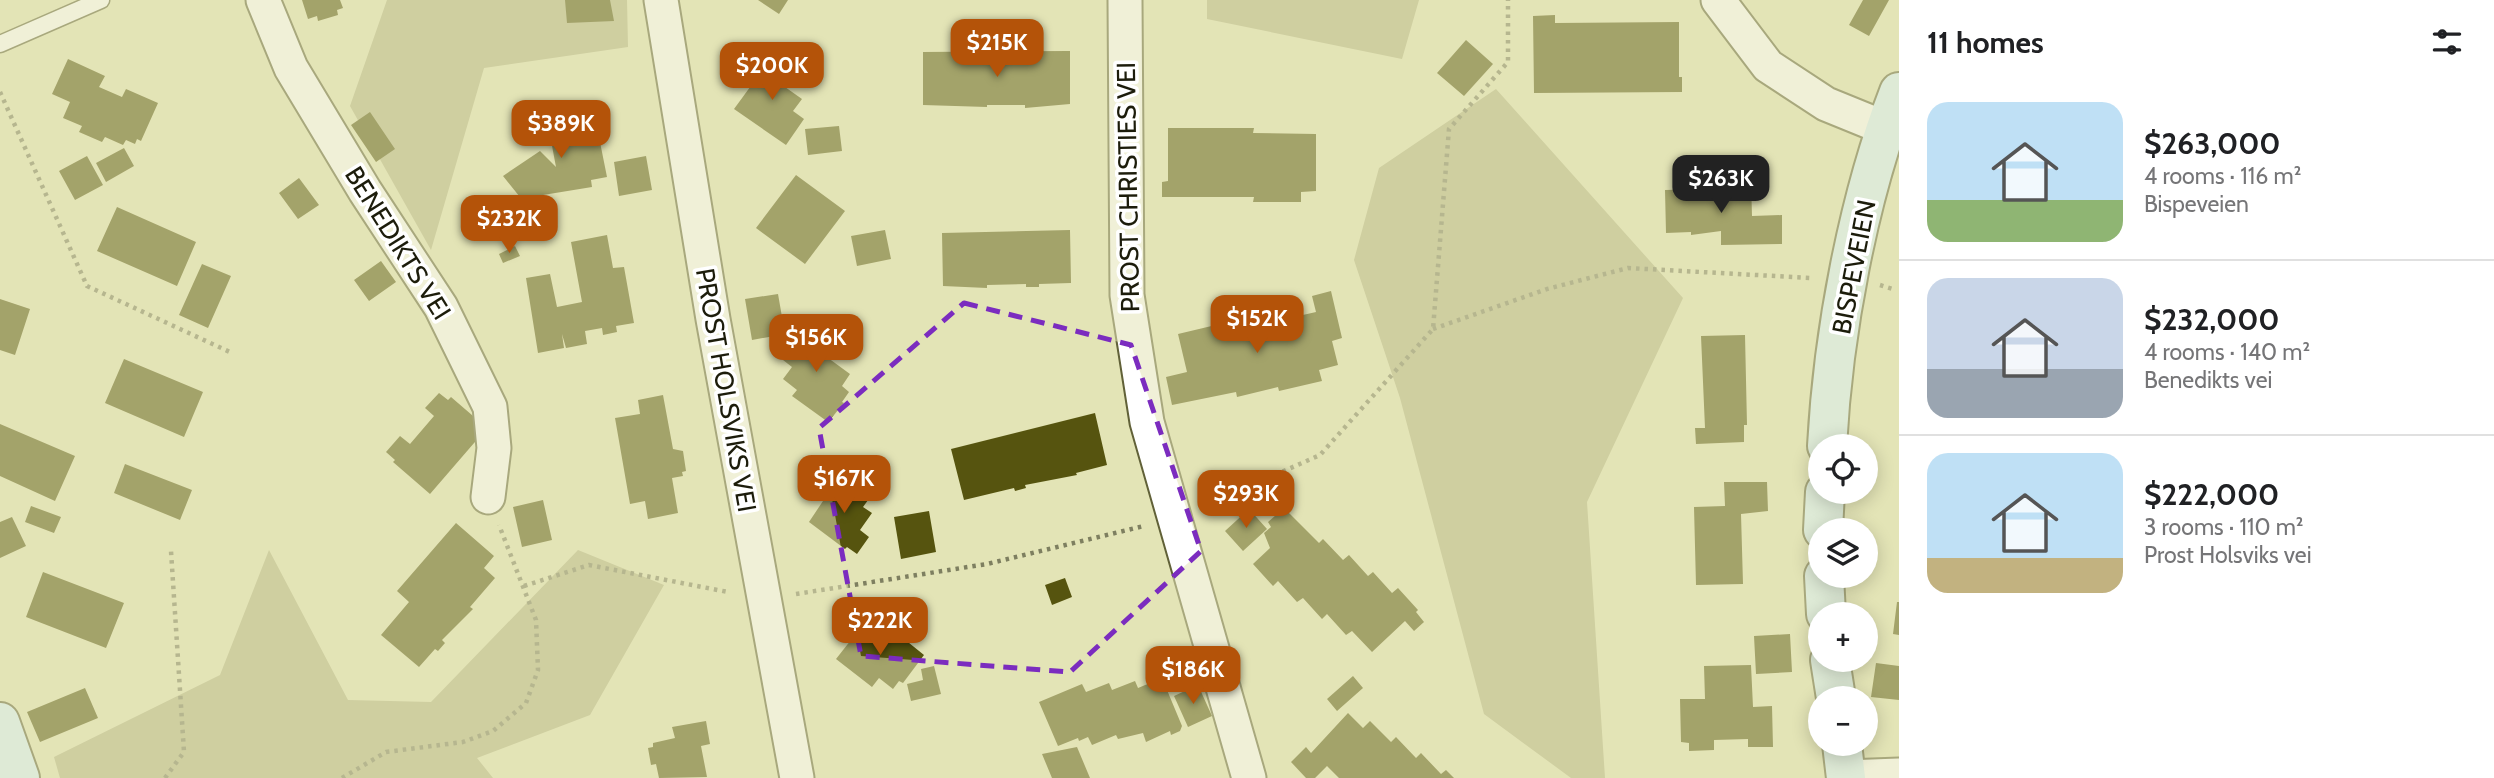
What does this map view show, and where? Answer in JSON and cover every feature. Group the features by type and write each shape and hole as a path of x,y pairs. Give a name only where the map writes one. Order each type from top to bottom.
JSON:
{"street":[{"name":"BENEDIKTS VEI","path":"263,0 291,68 358,181 441,307 490,407 494,448 488,496"},
{"name":"PROST HOLSVIKS VEI","path":"661,0 711,306 797,778"},
{"name":"PROST CHRISTIES VEI","path":"1125,0 1127,295 1147,422 1249,778"},
{"path":"1718,0 1768,66 1826,104 1885,128"},
{"name":"BISPEVEIEN","path":"1828,434 1846,284 1885,128 1899,92"},
{"path":"0,722 20,778"},
{"path":"1843,756 1846,778 1899,775"}],"lane":[{"path":"0,44 102,0"}],"path":[{"path":"1433,329 1449,129 1507,62 1508,0"},
{"path":"0,92 87,286 232,353"},
{"path":"524,586 589,565 764,599 987,564 1175,519 1320,455 1433,329 1547,289 1628,268 1816,279"},
{"path":"342,778 386,752 463,742 493,732 526,703 538,670 536,620 488,496"},
{"path":"165,778 184,752 171,551"}],"highlighted area":[{"path":"964,303 1131,345 1201,551 1070,672 861,656 819,428"}],"green space":[{"path":"387,0 627,0 628,47 484,68 431,250 350,106"},
{"path":"1207,0 1419,0 1402,59 1207,19"},
{"path":"1496,89 1683,298 1587,502 1605,778 1571,778 1484,714 1400,398 1354,260 1379,168"},
{"path":"269,550 348,700 431,702 578,550 664,585 590,715 477,758 493,778 60,778 54,757 220,675"}],"building":[{"path":"302,0 340,0 343,8 337,10 338,15 318,21 317,16 308,19"},
{"path":"565,0 610,0 614,21 567,23"},
{"path":"758,0 788,0 779,14"},
{"path":"1863,0 1889,0 1869,36 1849,25"},
{"path":"1555,15 1555,23 1679,22 1679,77 1682,77 1682,92 1534,93 1533,16"},
{"path":"1466,40 1493,64 1464,96 1437,73"},
{"path":"1070,51 1070,104 1025,108 1025,105 923,105 923,52"},
{"path":"772,57 795,73 785,87 802,99 793,111 804,119 786,145 734,109"},
{"path":"68,59 105,76 99,87 122,97 126,89 158,103 141,141 137,139 135,144 126,140 123,145 105,137 102,142 79,132 82,126 63,118 70,102 52,94"},
{"path":"578,108 581,125 596,122 607,177 591,180 592,187 543,195 528,207 503,176 540,151 556,167 546,114"},
{"path":"370,112 395,149 376,162 351,125"},
{"path":"839,126 842,151 808,155 805,129"},
{"path":"1168,128 1254,128 1253,133 1316,134 1316,191 1301,192 1301,202 1253,202 1254,197 1162,197 1162,182 1168,181"},
{"path":"124,148 134,166 106,182 96,163"},
{"path":"87,156 103,185 75,200 59,171"},
{"path":"646,156 652,190 619,196 614,162"},
{"path":"796,175 845,211 805,264 756,228"},
{"path":"299,178 319,205 298,219 279,193"},
{"path":"1751,181 1752,216 1782,215 1782,244 1721,245 1721,231 1691,235 1691,232 1666,233 1665,190 1708,189 1708,183"},
{"path":"117,207 196,242 177,286 97,251"},
{"path":"885,230 891,259 857,266 851,236"},
{"path":"1070,230 1071,283 1039,284 1039,287 1026,287 1026,284 987,285 987,288 943,286 942,233"},
{"path":"607,235 613,268 624,267 634,323 616,326 617,332 603,335 602,328 585,331 587,344 566,348 562,334 564,348 538,353 526,278 550,274 557,307 582,302 571,242"},
{"path":"515,246 520,256 503,263 499,254"},
{"path":"381,261 396,282 369,301 354,280"},
{"path":"202,264 231,276 208,328 179,315"},
{"path":"1331,291 1342,338 1332,341 1338,365 1319,370 1322,381 1279,391 1278,387 1237,397 1236,392 1172,405 1166,377 1187,372 1178,334 1220,324 1221,329 1262,319 1263,324 1316,312 1312,296"},
{"path":"778,294 785,334 752,340 745,299"},
{"path":"0,299 30,309 15,355 0,350"},
{"path":"809,324 834,342 824,355 850,374 842,386 849,392 842,402 844,403 828,422 792,396 797,390 783,379 792,367 783,360 789,351 787,349"},
{"path":"1745,335 1747,425 1744,425 1744,442 1696,444 1695,428 1705,428 1701,336"},
{"path":"124,359 203,392 184,437 105,403"},
{"path":"439,393 448,400 451,397 487,428 430,494 393,462 395,460 386,452 400,436 410,444 434,416 425,408"},
{"path":"663,395 673,449 683,451 686,471 682,472 683,476 672,478 678,513 648,519 645,501 630,504 615,418 640,414 638,400"},
{"path":"1095,413 1107,465 1076,473 1077,475 1025,485 1026,488 1015,491 1014,488 964,500 951,449"},
{"path":"0,424 75,456 55,501 0,476"},
{"path":"125,464 192,490 180,520 114,493"},
{"path":"841,474 871,496 863,507 872,513 860,530 869,537 857,554 847,547 845,549 809,522"},
{"path":"1724,482 1767,482 1768,511 1741,514 1743,584 1696,585 1694,507 1725,506"},
{"path":"543,500 552,540 522,547 513,507"},
{"path":"31,506 61,517 54,533 25,522"},
{"path":"1284,508 1319,543 1323,539 1343,560 1349,555 1368,576 1373,572 1392,593 1398,588 1418,610 1416,612 1424,622 1414,631 1405,621 1372,652 1352,631 1346,635 1327,614 1322,619 1303,598 1297,602 1278,581 1273,586 1253,564 1270,548 1264,533 1271,527 1268,522"},
{"path":"1249,509 1267,529 1243,551 1225,531"},
{"path":"929,511 936,552 901,559 894,517"},
{"path":"12,517 26,546 0,558 0,522"},
{"path":"456,523 494,556 484,568 495,578 470,607 473,609 442,640 445,643 438,651 435,649 419,667 381,635 409,602 397,591"},
{"path":"43,572 124,603 106,648 26,617"},
{"path":"1065,578 1072,597 1052,605 1045,585"},
{"path":"1899,602 1899,635 1893,634"},
{"path":"862,626 878,638 888,626 924,655 903,683 899,681 893,689 879,678 872,687 836,659"},
{"path":"1790,634 1792,672 1756,674 1754,636"},
{"path":"1878,663 1899,666 1899,700 1878,698 1878,686 1873,686"},
{"path":"1751,665 1753,707 1772,706 1773,747 1748,747 1748,739 1714,740 1714,750 1689,751 1689,743 1681,742 1680,699 1705,699 1704,666"},
{"path":"934,666 941,694 911,701 907,684 923,680 921,669"},
{"path":"1353,676 1363,688 1337,711 1327,699"},
{"path":"1162,678 1182,726 1180,731 1171,735 1170,731 1146,742 1143,733 1118,739 1116,735 1092,745 1088,737 1079,741 1078,738 1058,746 1039,702 1082,684 1086,692 1109,683 1112,690 1135,681 1138,688"},
{"path":"1198,685 1212,716 1188,727 1174,696"},
{"path":"85,688 98,718 40,742 27,712"},
{"path":"1348,713 1363,728 1370,721 1391,742 1396,737 1416,758 1421,753 1441,774 1446,770 1454,778 1339,778 1327,766 1315,778 1306,778 1291,762 1306,747 1311,753"},
{"path":"706,721 710,744 701,746 707,777 659,778 656,764 651,765 648,748 653,747 653,743 675,738 672,727"},
{"path":"1077,747 1090,778 1052,778 1042,754"}]}
